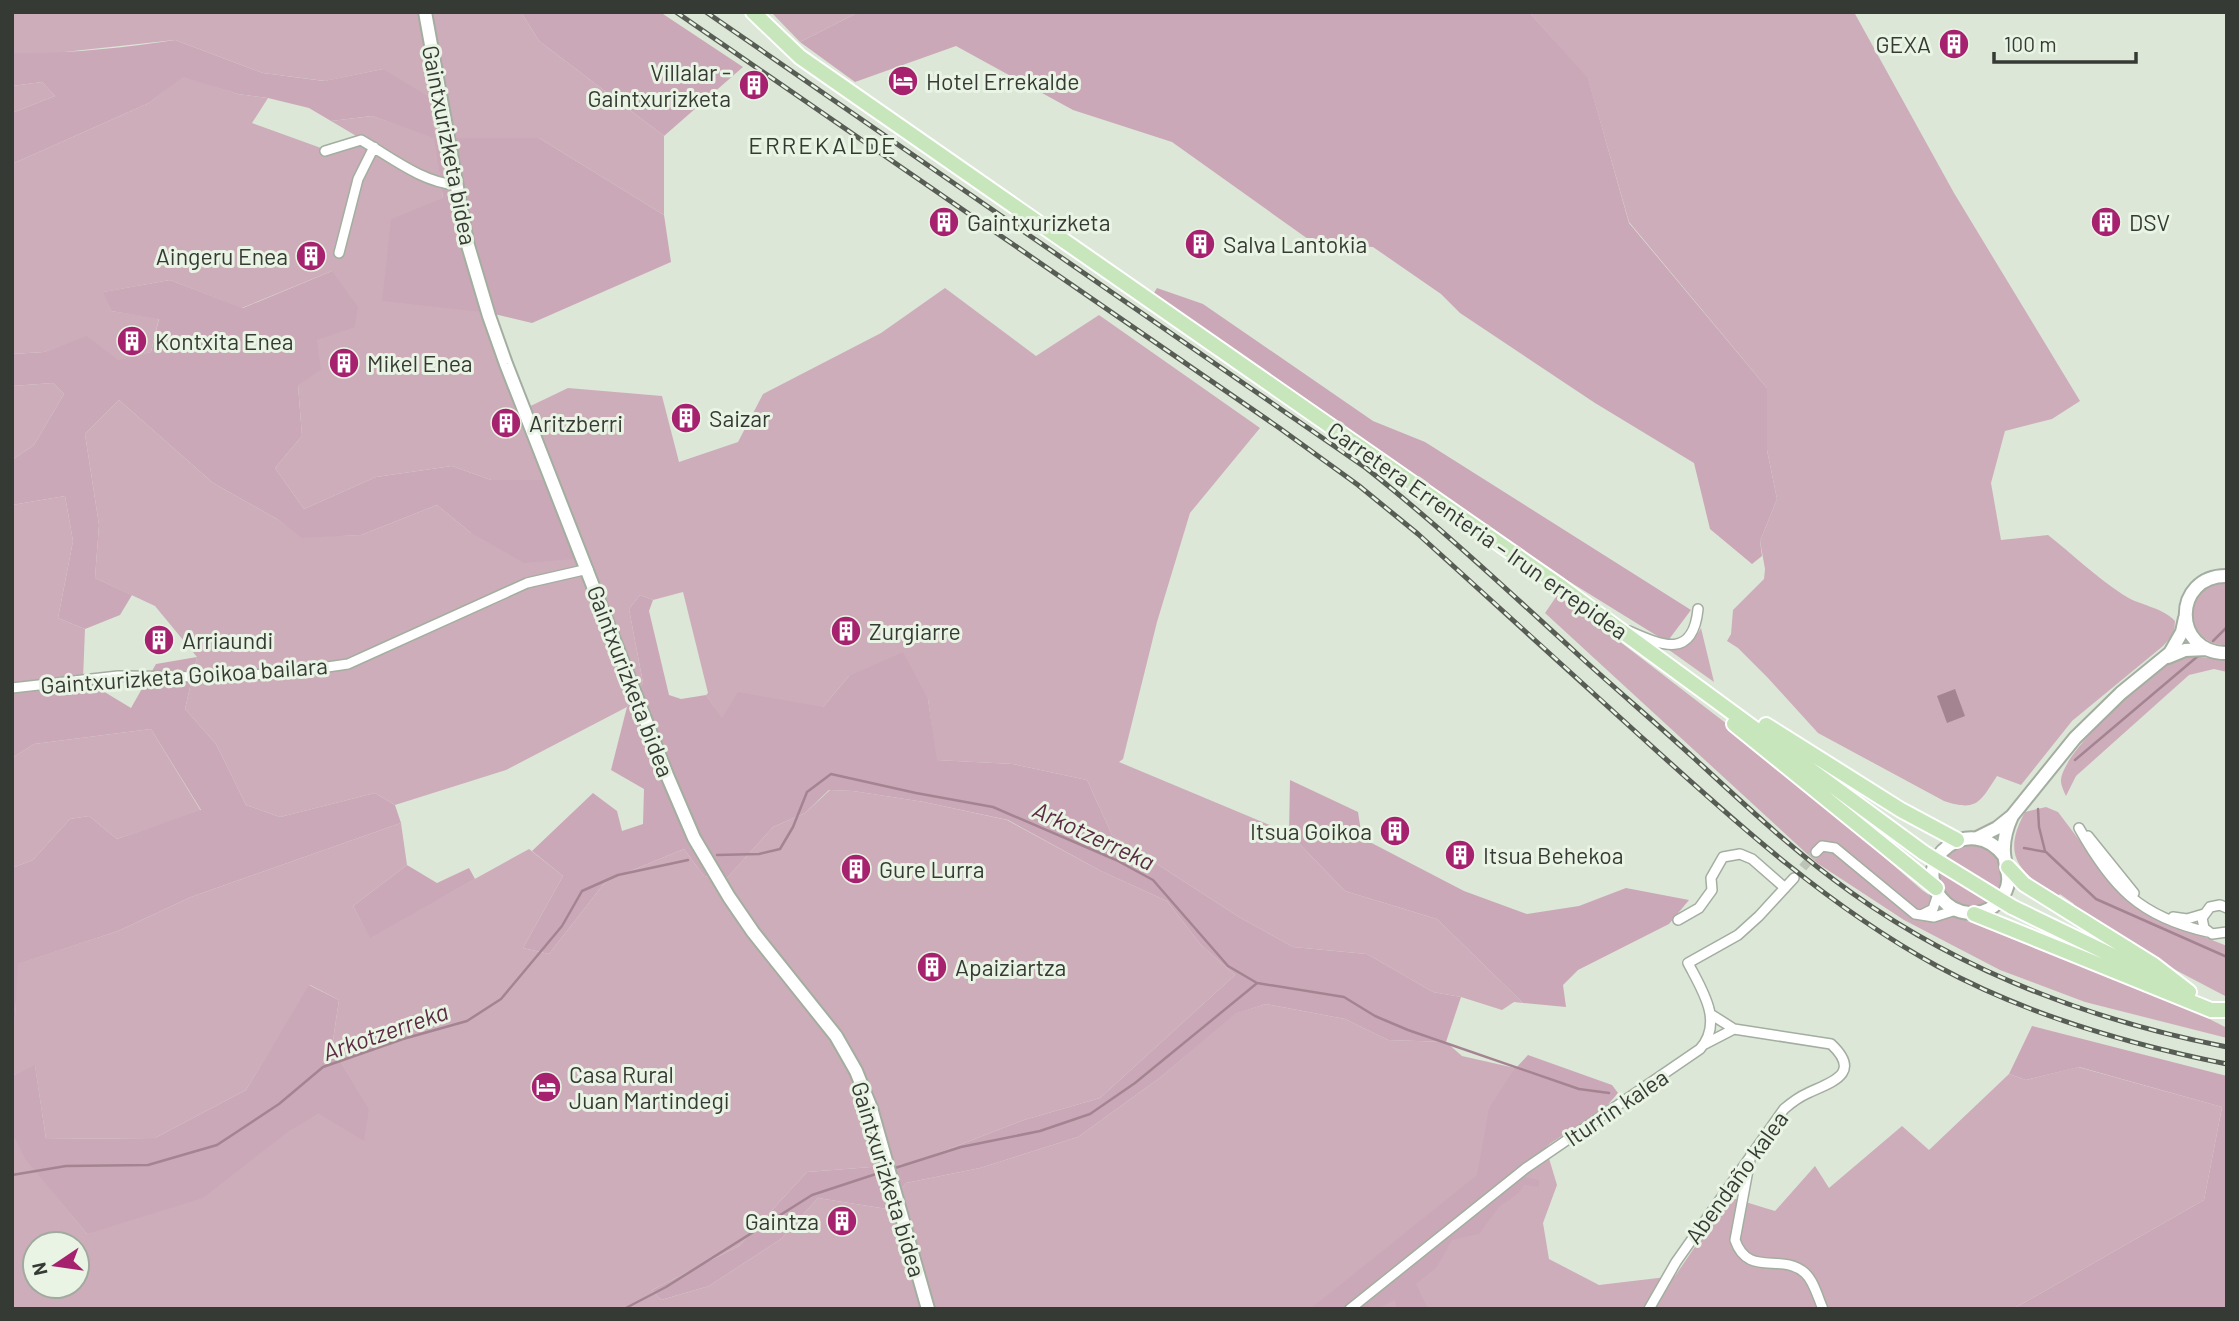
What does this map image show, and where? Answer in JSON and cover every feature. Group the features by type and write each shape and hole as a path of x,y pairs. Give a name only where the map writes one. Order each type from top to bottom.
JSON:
{"main road":[{"name":"Gaintxurizketa bidea","path":"425,12 467,242 489,316 667,775 699,847 729,897 753,932 836,1036 856,1071 871,1108 928,1309"},
{"name":"Carretera Errenteria – Irun errepidea","path":"753,12 800,57 1612,624 1924,853 2012,908 2226,1011"},
{"path":"1937,891 1933,877 1936,861 1946,847 1957,840 1977,838 1997,828 2012,816 2075,738 2164,658 2179,639 2187,603 2197,587 2209,579 2227,576"},
{"path":"2185,618 2194,640 2207,649"},
{"path":"2164,658 2185,650 2207,649 2227,653"},
{"path":"1683,675 1695,692 1937,891 1949,906 2211,1010 2226,1011"},
{"path":"1710,694 1721,695 1900,810 1957,840"},
{"path":"1974,914 1993,907 2003,897 2008,884 2006,833 2012,816"},
{"path":"1977,838 1993,844 2024,884 2154,965 2189,992"}],"street":[{"path":"325,151 361,140 424,177 441,184 456,185"},
{"path":"339,253 358,178 374,147"},
{"name":"Gaintxurizketa Goikoa bailara","path":"12,688 118,676 212,677 286,673 348,664 527,583 588,569"},
{"path":"1612,624 1671,646 1684,642 1693,634 1698,609"},
{"path":"2220,935 2172,922 2149,911 2115,882 2078,828 2100,849 2124,882 2148,905 2182,919 2192,919 2204,914 2210,906 2225,906"},
{"path":"1816,852 1822,846 1832,846 1919,915 1934,917 1956,910"},
{"path":"2100,849 2115,882"},
{"path":"1678,920 1699,908 1712,890 1712,877 1723,857 1740,854 1752,859 1785,888"},
{"path":"1705,1044 1711,1029 1712,1015 1706,996 1688,963 1738,935 1794,878"},
{"path":"1919,915 1933,909 1937,891"},
{"path":"2204,914 2203,923 2220,935"},
{"path":"1712,1015 1734,1029"},
{"name":"Iturrin kalea","path":"1350,1309 1525,1168 1705,1044 1734,1029"},
{"name":"Abendaño kalea","path":"1649,1309 1676,1262 1784,1109 1806,1094 1838,1081 1843,1072 1843,1062 1831,1044 1734,1029"},
{"path":"1752,1153 1735,1240 1740,1253 1749,1261 1795,1266 1808,1276 1823,1309"}],"shaded area":[{"path":"12,12 521,12 539,41 664,136 664,215 539,138 435,138 443,198 490,313 518,412 568,388 662,396 679,462 738,442 763,394 881,333 945,288 1036,356 1099,315 1260,428 1190,513 1157,622 1123,759 1119,762 1289,833 1345,891 1437,919 1523,1003 1514,1002 1502,1010 1461,997 1433,992 1367,954 1293,947 1239,917 1112,835 1087,780 1013,764 936,760 928,699 849,676 823,707 722,719 706,695 708,693 683,592 653,600 640,595 629,609 643,683 627,707 506,770 395,805 375,793 280,817 246,805 216,744 185,709 197,657 155,606 95,578 99,525 85,434 119,400 213,483 277,519 302,537 361,535 437,505 471,533 545,480 491,480 452,466 376,477 304,509 275,468 302,436 298,385 317,340 332,271 242,308 170,280 104,292 111,311 159,318 151,352 118,361 87,337 44,352 12,354 12,164 149,103 183,76 238,94 268,98 252,123 321,148 358,137 331,121 372,116 434,137 383,69 325,81 263,73 175,40 46,54 12,53"},
{"path":"521,12 660,12 743,67 664,136 539,41"},
{"path":"771,12 859,12 800,42"},
{"path":"859,12 1529,12 1588,78 1629,223 1767,388 1767,450 1777,499 1760,541 1762,556 1752,564 1710,529 1694,463 1595,403 1460,313 1441,294 1373,247 1315,244 1172,142 1073,110 956,46 855,82 800,42"},
{"path":"1529,12 1854,12 1954,193 2080,401 2052,419 2005,431 1991,483 2001,540 2048,535 2122,594 2163,612 2175,621 2174,634 2163,646 2072,721 2021,785 1997,776 1981,798 1971,805 1944,801 1818,733 1768,678 1738,648 1727,641 1731,634 1733,610 1764,579 1760,541 1777,499 1767,450 1767,388 1629,222 1588,79"},
{"path":"175,40 263,73 324,81 383,69 428,96 435,138 539,138 664,215 671,262 532,323 490,313 382,301 391,219 443,198 434,138 372,116 331,121 309,108 238,94 183,77 149,103 12,164 12,113 55,96 42,82 12,86 12,53 94,50"},
{"path":"42,82 55,96 12,113 12,86"},
{"path":"332,271 358,307 355,327 317,340 321,370 298,385 302,436 275,468 304,509 376,477 452,466 491,480 545,480 575,559 524,563 471,533 437,505 361,535 302,538 277,519 213,483 119,400 85,434 99,525 95,578 132,595 120,615 85,629 58,618 73,541 65,496 12,505 12,460 34,445 64,394 53,383 12,386 12,354 44,352 87,336 118,360 151,352 159,319 111,311 103,292 170,280 243,308"},
{"path":"1157,288 1203,304 1373,421 1425,442 1691,610 1667,642 1499,538 1154,293"},
{"path":"53,383 64,394 34,445 12,460 12,386"},
{"path":"65,496 73,541 58,618 85,629 83,679 12,688 12,505"},
{"path":"2227,583 2227,645 2212,642 2201,635 2193,614 2195,602 2202,592 2212,585"},
{"path":"1558,594 1762,751 1922,890 1967,921 2190,1009 2227,1028 2227,1038 2085,1002 2000,970 1904,920 1817,863 1545,613"},
{"path":"640,595 653,600 649,611 669,695 681,699 706,695 722,718 738,692 823,707 849,676 903,652 928,699 937,760 1013,764 1087,780 1112,835 1239,917 1293,947 1367,954 1433,992 1461,997 1446,1042 1388,1040 1345,1019 1266,1004 1235,1014 1161,1077 1078,1137 980,1168 906,1183 887,1209 818,1198 781,1239 709,1286 661,1300 652,1290 739,1246 807,1172 910,1164 1024,1120 1100,1098 1235,975 1201,945 1167,901 1101,871 1008,820 924,802 829,790 805,813 773,827 727,878 704,876 684,849 606,881 549,954 523,948 563,876 532,851 593,793 617,811 622,831 643,824 644,789 611,770 627,707 643,683 629,609"},
{"path":"1701,628 1714,682 1669,650 1688,644"},
{"path":"2183,655 2227,660 2227,672 2214,669 2189,675 2076,776 2066,796 2061,781 2076,750 2092,731 2133,693"},
{"path":"197,657 185,709 216,744 246,805 280,817 375,793 395,805 401,823 191,897 118,931 18,964 15,1018 12,1018 12,868 33,860 70,819 89,816 117,839 201,810 151,729 34,744 12,758 12,688 83,679 131,708 156,664"},
{"path":"1955,689 1965,716 1947,723 1937,696"},
{"path":"151,729 201,811 117,839 89,816 70,819 33,860 12,868 12,758 34,744"},
{"path":"1290,780 1358,812 1362,838 1464,891 1527,914 1579,906 1626,888 1689,900 1669,924 1578,970 1563,985 1566,1007 1523,1003 1437,919 1345,891 1289,833"},
{"path":"830,790 924,802 1007,820 1101,871 1167,901 1201,945 1235,975 1100,1098 1024,1120 910,1164 807,1172 739,1246 652,1290 661,1300 709,1286 781,1239 818,1198 887,1209 906,1183 980,1168 1078,1137 1161,1077 1234,1014 1266,1004 1345,1019 1388,1040 1446,1042 1462,1056 1554,1077 1542,1135 1557,1185 1543,1223 1549,1259 1599,1285 1675,1276 1729,1197 1775,1211 1815,1166 1829,1188 1902,1126 1929,1150 2009,1074 2026,1080 2078,1067 2222,1107 2204,1200 2013,1309 12,1309 12,1135 27,1160 84,1230 21,1230 21,1300 91,1300 91,1232 319,1114 369,1110 332,1047 339,1000 310,985 246,1090 155,1138 46,1139 35,1066 12,1076 12,1018 15,1018 17,964 118,931 191,897 401,823 407,865 353,906 370,937 529,849 563,876 523,948 549,954 606,881 684,849 704,876 727,878 773,827 805,813"},
{"path":"2046,807 2058,812 2098,865 2152,916 2227,946 2227,997 2147,955 2072,908 2074,904 2060,894 2058,896 2044,888 2024,871 2015,852 2018,827 2025,812"},
{"path":"1965,845 1977,845 1993,854 2000,864 2000,888 1993,898 1977,907 1965,907 1954,902 1945,893 1940,882 1940,870 1945,859 1954,850"},
{"path":"407,865 437,883 469,868 475,879 370,938 353,906"},
{"path":"309,985 339,1000 332,1047 369,1109 364,1141 319,1114 289,1131 203,1198 91,1233 91,1230 84,1230 26,1160 12,1135 12,1076 35,1065 46,1139 155,1138 246,1090"},
{"path":"2032,1026 2227,1076 2227,1309 2013,1309 2204,1200 2222,1107 2079,1067 2026,1080 2009,1074"},
{"path":"1528,1055 1612,1085 1618,1093 1605,1108 1551,1143 1345,1309 1310,1309 1477,1175 1489,1108 1513,1071"},
{"path":"1520,1176 1539,1180 1539,1187 1524,1185 1519,1193 1499,1207 1479,1234 1452,1240 1437,1267 1416,1284 1428,1309 1396,1309 1395,1300 1376,1309 1356,1309"}],"waterway":[{"path":"2213,641 2227,627"},
{"path":"2075,760 2198,656"},
{"name":"Arkotzerreka","path":"717,855 759,854 780,849 793,827 807,792 831,774 993,807 1116,860 1153,880 1228,966 1257,983 1344,997 1375,1016 1408,1030 1579,1089 1609,1093"},
{"path":"2038,809 2045,851"},
{"name":"Arkotzerreka","path":"2024,848 2046,852 2096,899 2227,957"},
{"name":"Arkotzerreka","path":"12,1175 66,1166 148,1165 217,1145 279,1104 323,1067 403,1039 467,1021 501,999 562,926 582,891 618,875 688,860"},
{"path":"895,1168 961,1147 1040,1131 1090,1114 1135,1083 1256,984"},
{"path":"624,1309 666,1287 812,1195 879,1173"}],"tunnel":[{"path":"1794,878 1816,852"}],"railway":[{"path":"676,12 1358,485 1418,534 1744,828 1856,916 1937,966 2006,999 2115,1037 2227,1064"},
{"path":"706,12 1366,468 1471,557 1772,829 1852,893 1939,947 2031,990 2128,1023 2227,1047"}],"place":[{"name":"GEXA","path":"1954,44"},
{"name":"Hotel Errekalde","path":"903,81"},
{"name":"Villalar - Gaintxurizketa","path":"754,85"},
{"name":"Gaintxurizketa","path":"944,222"},
{"name":"DSV","path":"2106,222"},
{"name":"Salva Lantokia","path":"1200,244"},
{"name":"Aingeru Enea","path":"311,256"},
{"name":"Kontxita Enea","path":"132,341"},
{"name":"Mikel Enea","path":"344,363"},
{"name":"Saizar","path":"686,418"},
{"name":"Aritzberri","path":"506,423"},
{"name":"Zurgiarre","path":"846,631"},
{"name":"Arriaundi","path":"159,640"},
{"name":"Itsua Goikoa","path":"1395,831"},
{"name":"Itsua Behekoa","path":"1460,855"},
{"name":"Gure Lurra","path":"856,869"},
{"name":"Apaiziartza","path":"932,967"},
{"name":"Casa Rural Juan Martindegi","path":"546,1087"},
{"name":"Gaintza","path":"842,1221"}],"district":[{"name":"ERREKALDE","path":"823,144"}]}
